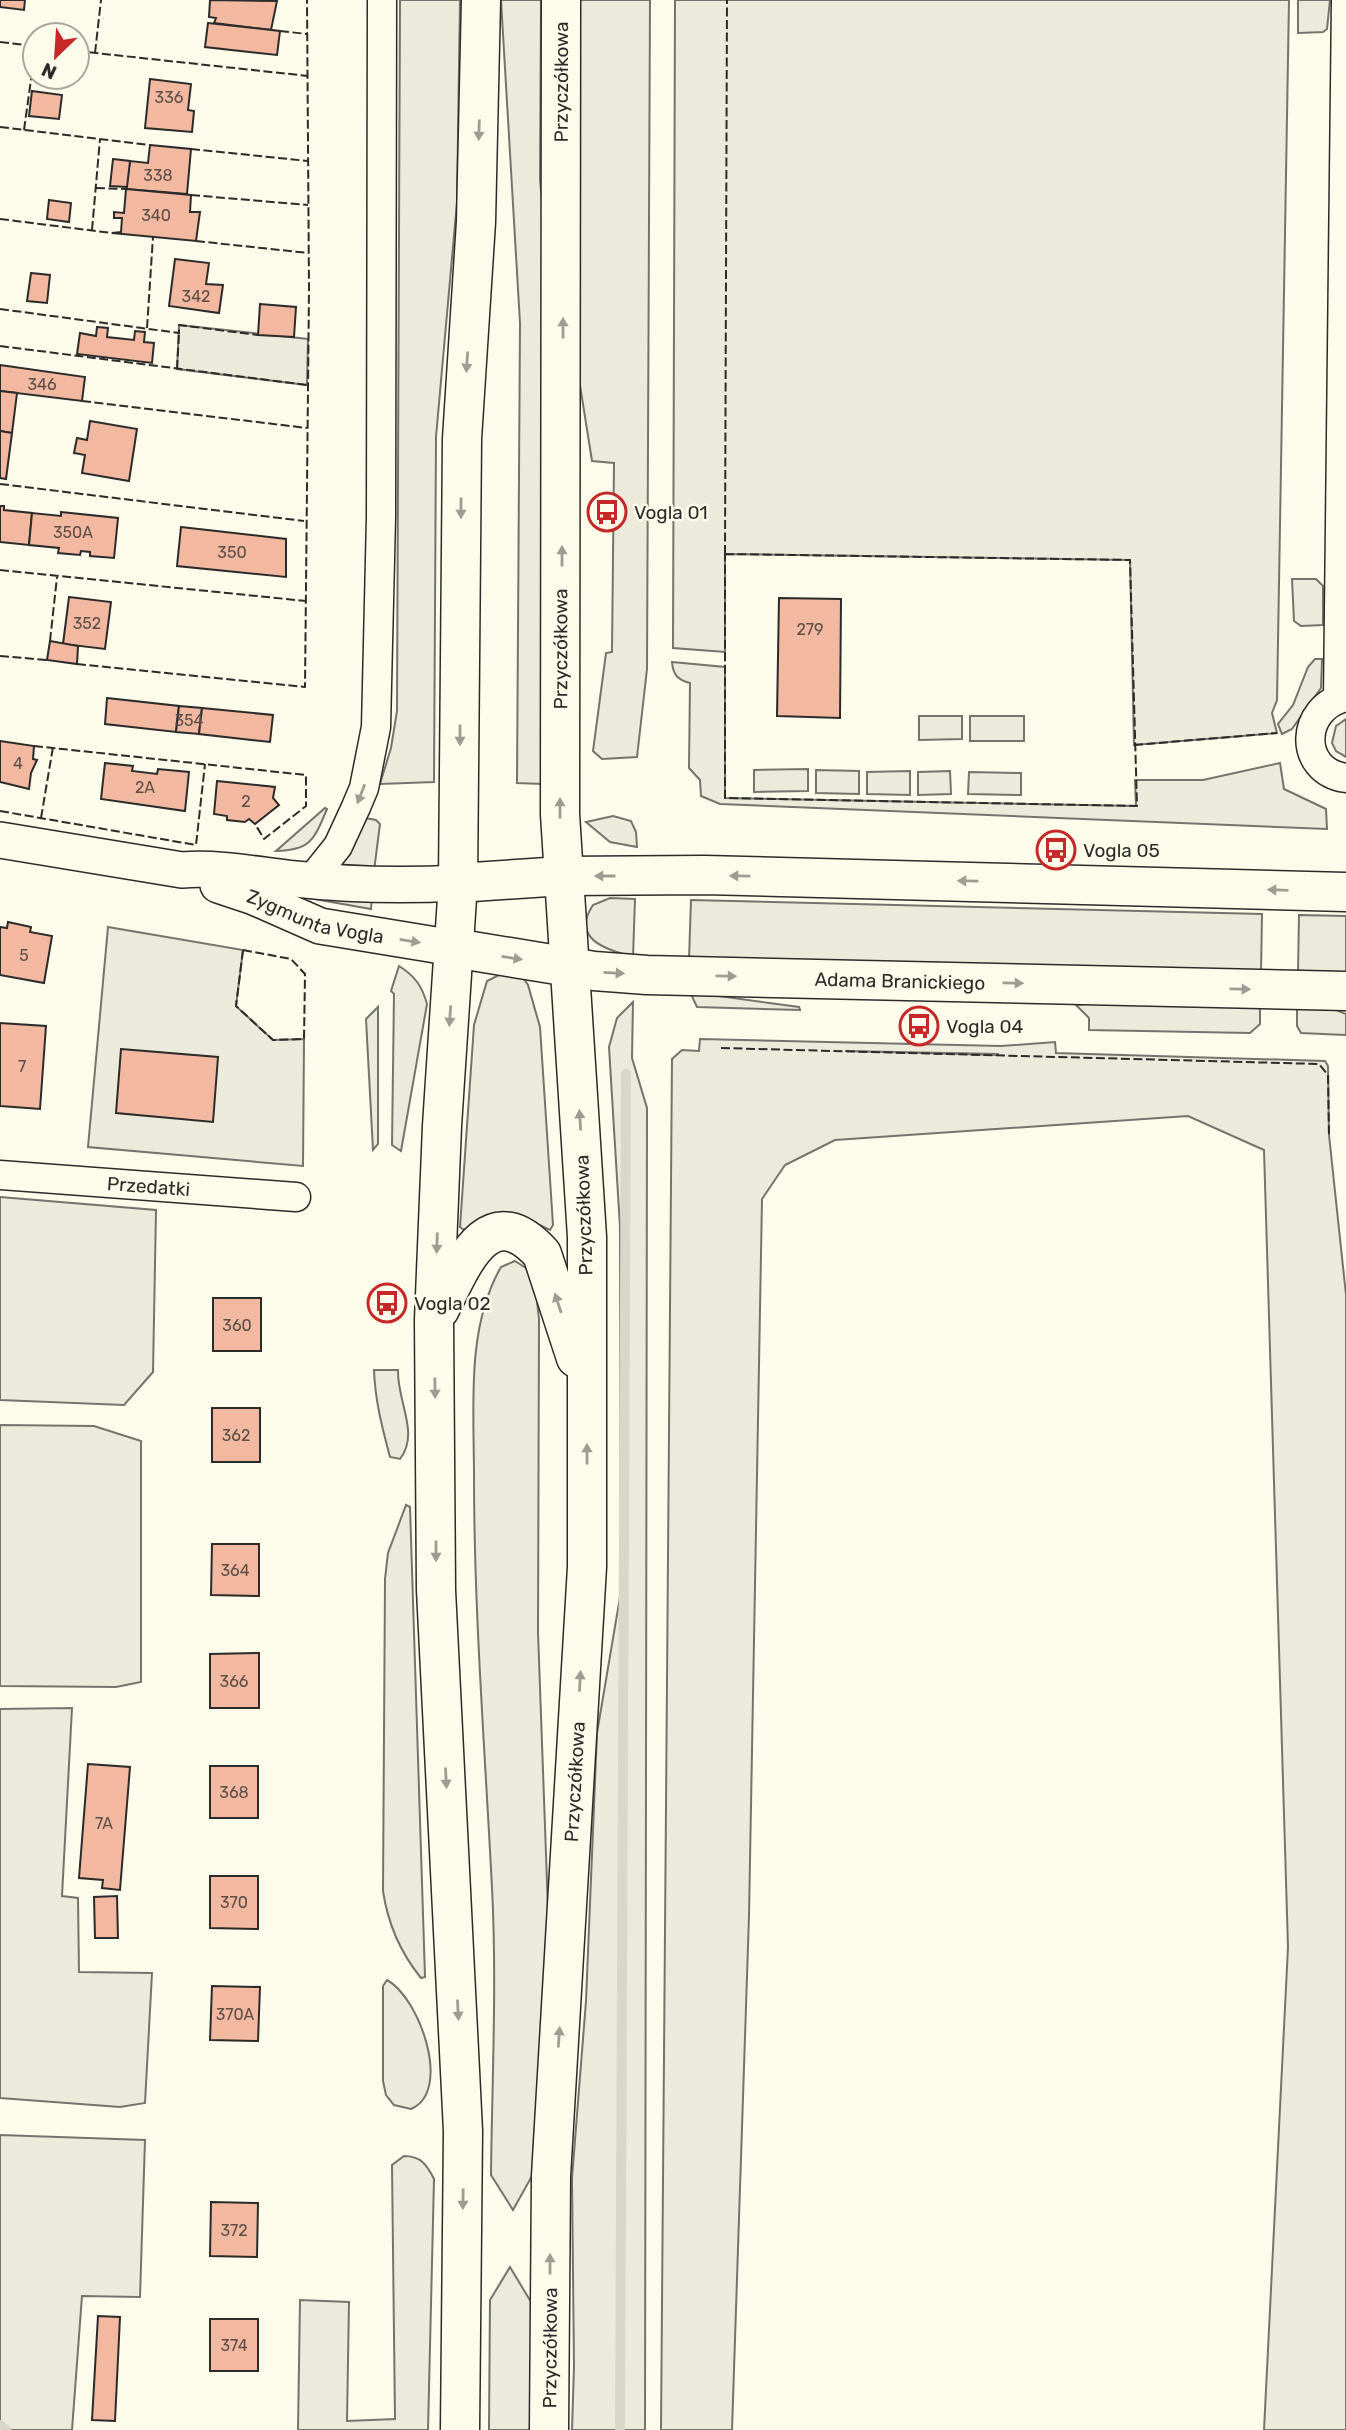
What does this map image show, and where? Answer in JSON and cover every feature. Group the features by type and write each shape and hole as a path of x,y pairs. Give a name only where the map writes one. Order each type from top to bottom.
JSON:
{"main road":[{"path":"460,2430 463,2131 436,1590 434,1320 442,1126 458,883 461,439 475,234 481,0"},
{"name":"Przyczółkowa","path":"549,2430 551,2176 587,1567 587,1237 560,814 561,0"},
{"path":"458,883 563,876 718,875 1346,892"},
{"name":"Adama Branickiego","path":"454,948 569,967 646,975 1346,990"},
{"path":"434,1320 469,1251 479,1240 494,1233 518,1234 530,1241 542,1254 587,1392"}],"street":[{"path":"310,881 338,846 364,789 376,727 381,538 382,0"},
{"path":"1346,0 1342,698 1318,713 1312,721 1309,742 1322,768 1346,778"},
{"name":"Zygmunta Vogla","path":"0,839 182,870 320,926 454,948"},
{"name":"Zygmunta Vogla","path":"182,870 211,867 310,881 381,887 458,883"},
{"name":"Przedatki","path":"0,1175 296,1197"}],"shaded area":[{"path":"400,0 460,0 457,202 436,437 434,782 380,784 391,748 397,711"},
{"path":"501,0 541,0 540,180 546,245 543,784 517,783 520,323"},
{"path":"580,0 650,0 647,669 637,757 602,759 593,751 606,653 612,652 614,463 592,461 579,379"},
{"path":"675,0 1289,0 1277,700 1272,713 1277,733 1134,745 1130,560 725,554 725,652 673,648"},
{"path":"1298,0 1330,0 1327,29 1323,32 1298,33"},
{"path":"179,325 308,339 307,385 177,369"},
{"path":"1292,579 1316,579 1323,586 1323,625 1301,626 1294,621"},
{"path":"1315,659 1322,659 1321,688 1292,729 1282,734 1278,724 1293,705 1308,667"},
{"path":"672,662 725,667 725,798 1136,806 1135,780 1203,780 1280,763 1284,789 1326,809 1327,829 720,804 701,796 700,780 689,768 690,683 677,676"},
{"path":"919,716 962,716 962,739 919,740"},
{"path":"970,716 1024,716 1024,741 970,741"},
{"path":"1346,719 1346,757 1336,751 1332,743 1336,726"},
{"path":"808,769 808,791 754,792 754,770"},
{"path":"816,770 859,771 859,794 816,793"},
{"path":"910,771 910,795 867,794 867,772"},
{"path":"950,771 951,794 918,795 918,772"},
{"path":"969,772 1021,773 1021,795 968,794"},
{"path":"327,809 323,819 310,841 297,848 276,851"},
{"path":"613,816 631,821 636,832 637,847 610,842 586,822"},
{"path":"365,818 376,820 380,824 374,871 339,868"},
{"path":"269,891 372,898 371,909"},
{"path":"610,898 635,899 633,957 603,946 589,935 587,917 593,905"},
{"path":"691,900 1262,914 1261,973 689,959"},
{"path":"1299,915 1346,916 1346,975 1298,973"},
{"path":"108,927 243,950 236,1006 273,1040 304,1039 303,1166 88,1147"},
{"path":"399,966 417,982 427,1004 401,1151 392,1145 394,994 391,991"},
{"path":"505,972 524,979 528,985 540,1027 553,1225 550,1230 529,1220 471,1226 464,1230 460,1227 474,1025 487,981"},
{"path":"690,992 799,1007 800,1010 697,1007"},
{"path":"633,1002 632,1058 647,1108 645,2430 572,2430 572,2178 586,2001 597,1733 621,1591 620,1227 609,1047 617,1018"},
{"path":"1096,1003 1260,1006 1260,1024 1250,1033 1089,1030 1089,1018 1076,1005"},
{"path":"378,1007 378,1144 373,1150 366,1019"},
{"path":"1297,1007 1334,1009 1346,1014 1346,1035 1301,1033 1297,1026"},
{"path":"700,1039 1001,1046 1055,1042 1056,1053 1325,1061 1328,1066 1329,1135 1346,1295 1346,2430 1264,2430 1288,1947 1264,1150 1188,1116 835,1140 785,1165 762,1199 749,1916 732,2430 661,2430 672,1059 682,1050 699,1051","holes":["845,1051 998,1054 998,1055"]},
{"path":"0,1197 156,1210 153,1372 124,1405 0,1400"},
{"path":"515,1261 529,1270 536,1293 539,1319 538,1632 548,1910 532,2176 513,2210 491,2175 493,1924 474,1527 473,1395 482,1316 501,1267"},
{"path":"374,1370 398,1370 408,1428 406,1449 400,1459 390,1457 377,1403"},
{"path":"0,1425 94,1426 141,1441 141,1682 116,1687 0,1686"},
{"path":"406,1505 410,1507 425,1977 421,1978 396,1938 383,1891 385,1579 388,1553"},
{"path":"72,1708 62,1896 78,1898 79,1972 152,1973 145,2103 120,2107 0,2098 0,1709"},
{"path":"387,1980 410,2005 427,2044 429,2084 423,2099 411,2109 394,2105 386,2095 383,2081 383,1986"},
{"path":"0,2135 145,2140 140,2297 82,2296 72,2430 0,2430"},
{"path":"404,2156 423,2162 434,2179 428,2430 298,2430 300,2300 349,2302 347,2421 395,2419 392,2165"},
{"path":"510,2267 531,2302 531,2430 489,2430 490,2300"}],"building":[{"path":"0,0 25,0 24,10 0,7"},
{"path":"210,0 277,1 271,30 214,23 216,18 209,17"},
{"path":"208,23 280,31 277,55 205,47"},
{"path":"150,79 191,84 188,110 194,111 192,132 145,128"},
{"path":"32,91 62,95 59,119 29,116"},
{"path":"150,145 191,149 187,194 126,189 130,161 148,163"},
{"path":"113,159 130,161 127,187 110,186"},
{"path":"126,189 191,195 190,212 200,212 196,241 112,233 121,232 122,218 114,218 114,212 124,213"},
{"path":"49,200 71,203 69,222 47,219"},
{"path":"175,259 209,263 206,284 223,285 219,313 169,306"},
{"path":"31,273 50,275 47,303 27,301"},
{"path":"260,304 296,307 294,337 258,335"},
{"path":"97,327 108,328 107,337 134,340 135,331 145,332 144,342 154,343 152,363 77,354 80,333 96,336"},
{"path":"0,365 85,377 82,401 0,391"},
{"path":"0,391 17,393 12,433 0,431"},
{"path":"90,421 137,429 129,481 82,473 85,455 74,453 77,438 87,440"},
{"path":"0,431 12,433 6,479 0,478"},
{"path":"0,506 4,506 4,510 32,513 29,545 0,542"},
{"path":"61,512 118,518 114,558 90,556 90,552 81,551 80,555 58,553 59,548 29,545 32,513 61,516"},
{"path":"181,527 286,539 286,577 177,566"},
{"path":"69,597 111,602 105,649 63,644"},
{"path":"779,598 841,599 840,718 777,716"},
{"path":"50,641 78,646 77,664 47,660"},
{"path":"107,698 179,706 176,732 105,724"},
{"path":"179,706 202,708 199,734 176,732"},
{"path":"202,708 273,715 270,742 199,734"},
{"path":"0,741 34,746 33,759 37,760 31,773 29,789 0,782"},
{"path":"105,763 133,766 132,771 157,774 158,769 189,772 185,811 101,799"},
{"path":"217,781 275,787 273,798 279,805 255,824 249,819 245,822 227,820 227,816 214,814"},
{"path":"8,922 31,927 30,932 52,936 44,983 0,975 0,927 7,928"},
{"path":"0,1023 46,1026 40,1109 0,1106"},
{"path":"121,1049 218,1057 213,1122 116,1113"},
{"path":"213,1298 261,1298 261,1351 213,1351"},
{"path":"212,1408 260,1408 260,1462 212,1462"},
{"path":"212,1544 259,1544 259,1596 211,1595"},
{"path":"259,1653 259,1708 210,1708 210,1654"},
{"path":"88,1764 130,1767 120,1890 102,1888 103,1880 79,1878"},
{"path":"210,1766 258,1766 258,1818 210,1818"},
{"path":"210,1876 258,1876 258,1929 210,1928"},
{"path":"117,1896 118,1938 95,1938 94,1897"},
{"path":"212,1986 260,1987 258,2041 210,2040"},
{"path":"211,2202 258,2203 257,2257 210,2256"},
{"path":"98,2316 120,2317 115,2421 92,2420"},
{"path":"210,2319 258,2319 258,2371 210,2371"}],"waterway":[{"path":"620,2430 626,1074"},
{"path":"0,2425 6,2430"}],"fence":[{"path":"95,53 101,0"},
{"path":"77,664 305,687 309,289 307,0"},
{"path":"725,554 727,0"},
{"path":"280,31 307,34"},
{"path":"0,42 21,44"},
{"path":"91,53 308,76"},
{"path":"24,130 29,91"},
{"path":"0,127 150,145"},
{"path":"92,230 100,139"},
{"path":"191,149 308,161"},
{"path":"96,188 126,189"},
{"path":"191,195 308,205"},
{"path":"0,219 112,233"},
{"path":"147,328 153,237"},
{"path":"196,241 308,253"},
{"path":"0,309 179,333 179,325 258,335"},
{"path":"177,369 179,333"},
{"path":"0,346 307,385"},
{"path":"82,401 307,428"},
{"path":"0,484 304,521"},
{"path":"725,554 1130,560 1137,806 725,798 725,554"},
{"path":"0,570 306,601"},
{"path":"50,641 57,577"},
{"path":"0,656 47,660"},
{"path":"1134,745 1277,733"},
{"path":"34,746 306,775 306,806 264,839 255,824"},
{"path":"41,818 53,747"},
{"path":"0,811 196,845 205,764"},
{"path":"243,950 291,959 305,974 304,1039 273,1040 236,1006 243,950"},
{"path":"721,1048 1319,1064 1328,1075 1329,1135"}],"place":[{"name":"Vogla 01","path":"607,512"},
{"name":"Vogla 05","path":"1056,850"},
{"name":"Vogla 04","path":"919,1026"},
{"name":"Vogla 02","path":"387,1303"}]}
